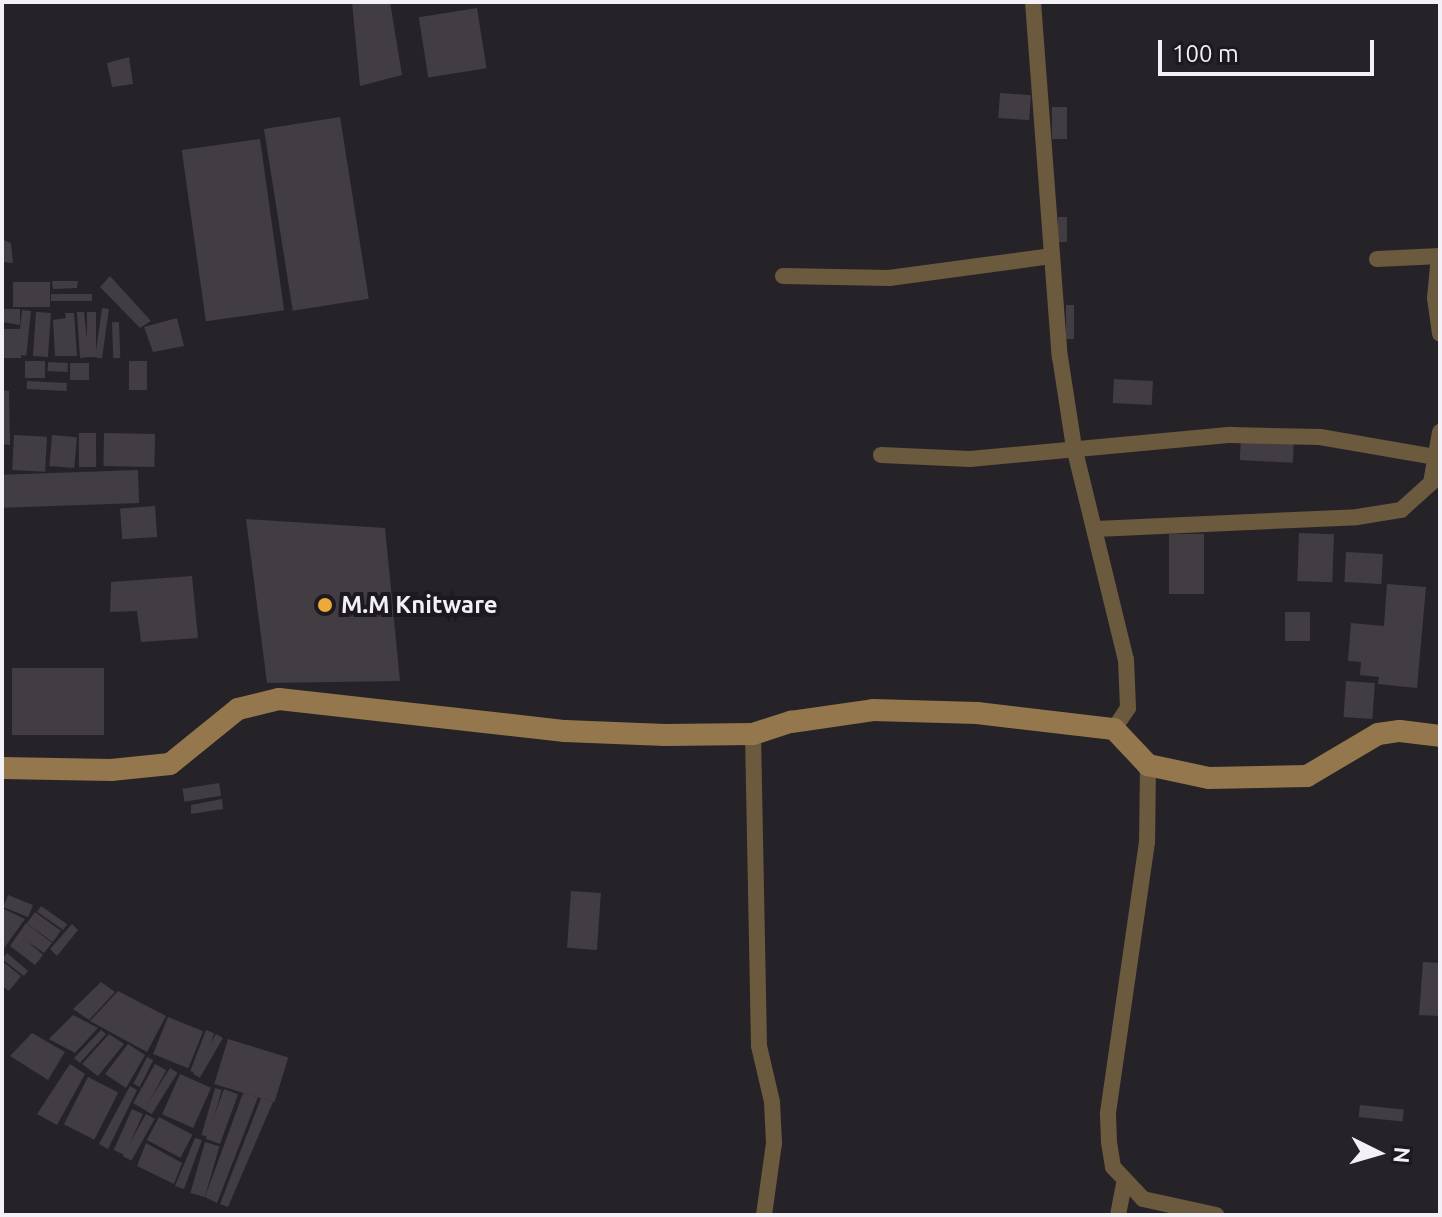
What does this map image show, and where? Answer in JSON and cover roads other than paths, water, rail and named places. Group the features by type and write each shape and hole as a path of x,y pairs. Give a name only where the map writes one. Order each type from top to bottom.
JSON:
{"street":[{"path":"1033,2 1051,256 1074,447 1126,660 1128,708 1114,729"},
{"path":"783,276 889,278 1051,256"},
{"path":"1377,259 1439,256 1435,298 1440,334"},
{"path":"1096,529 1381,516 1401,510 1431,483 1438,458 1440,432"},
{"path":"881,455 970,459 1074,447 1231,435 1320,437 1394,446 1438,458"},
{"path":"2,768 111,770 170,764 238,709 279,699 565,731 753,734 791,722 873,710 977,713 1114,729 1148,765 1209,778 1307,776 1378,734 1400,731 1440,736"},
{"path":"753,734 759,1046 772,1102 774,1143 764,1215"},
{"path":"1148,765 1147,842 1108,1114 1113,1167 1124,1184 1143,1199 1216,1215"},
{"path":"1118,1215 1124,1184"}],"place":[{"name":"M.M Knitware","path":"325,605"}]}
